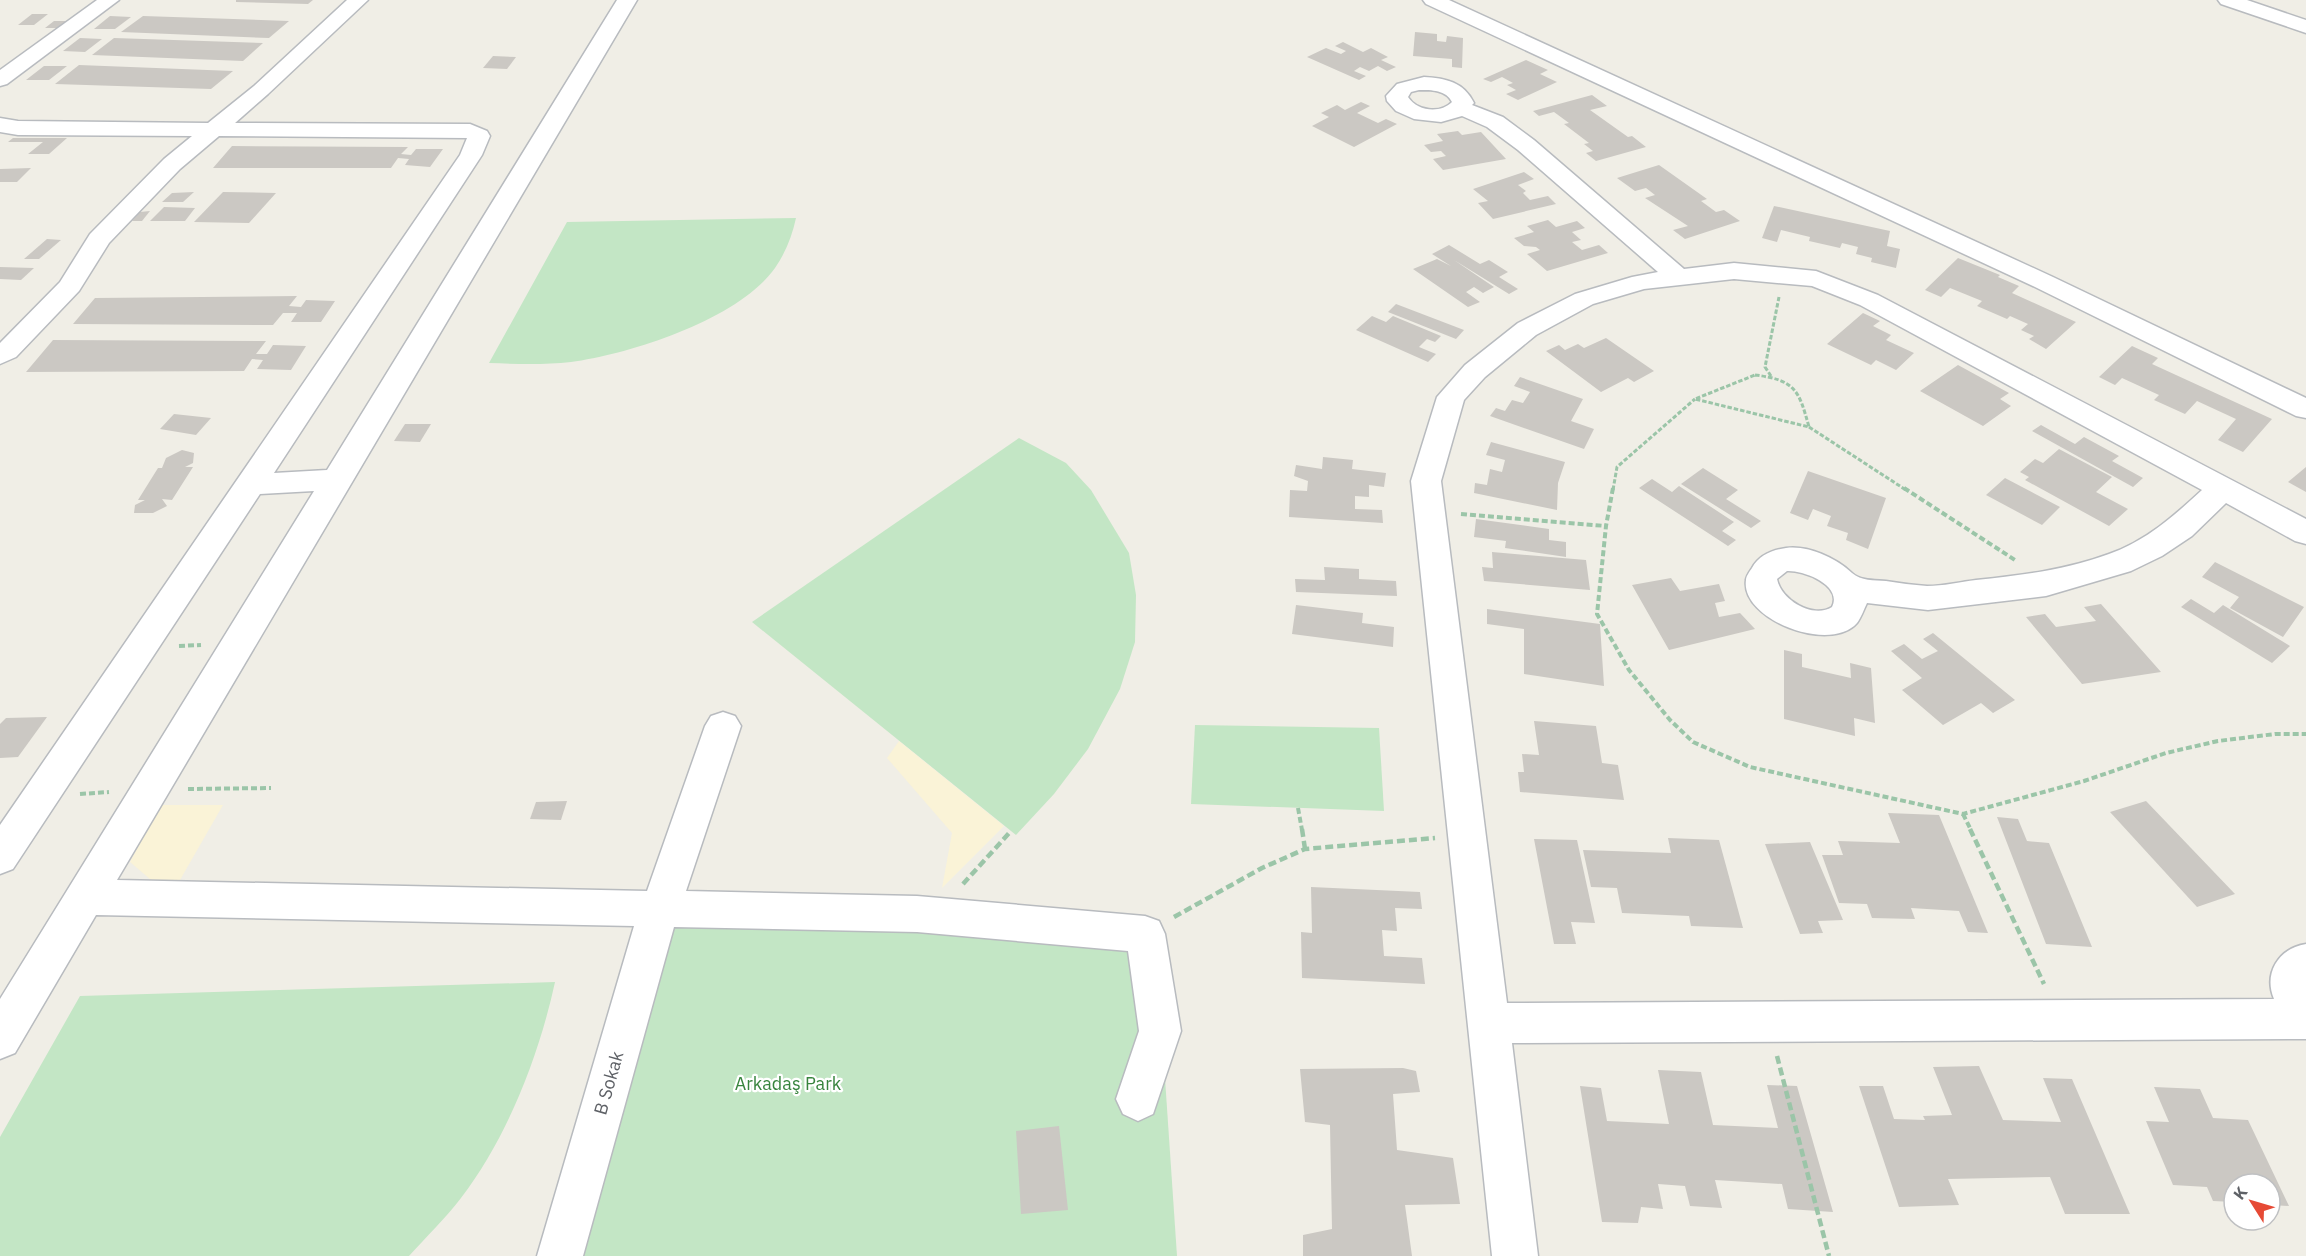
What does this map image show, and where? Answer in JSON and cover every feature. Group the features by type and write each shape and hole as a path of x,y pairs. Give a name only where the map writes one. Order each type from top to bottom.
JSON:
{"street":[{"path":"0,80 109,0"},
{"path":"0,356 70,286 99,239 172,164 214,130 358,0"},
{"path":"0,1038 627,0"},
{"path":"1433,0 2044,282 2306,409"},
{"path":"2228,0 2306,27"},
{"path":"1460,108 1495,122 1526,145 1679,278"},
{"path":"0,124 18,128 470,131 479,136 471,154 0,857"},
{"path":"1515,1256 1426,481 1450,397 1475,371 1527,329 1584,299 1641,282 1734,271 1816,279 1869,300 2306,533"},
{"path":"249,484 337,480"},
{"path":"1848,589 1928,598 2049,583 2120,563 2151,548 2181,528 2222,489"},
{"name":"B Sokak","path":"560,1256 659,909 723,726"},
{"path":"85,897 210,897 934,916 1145,934 1160,1030 1138,1099"},
{"path":"1488,1023 2306,1017 2291,990 2292,973 2300,964 2306,963"}],"path":[{"path":"1772,377 1765,367 1782,287 1790,276"},
{"path":"1809,427 1800,395 1788,384 1772,377 1755,375 1687,404 1661,431 1617,467 1606,526 1597,614 1629,670 1670,720 1693,742 1750,767 1963,814 2084,782 2166,753 2218,741 2275,734 2306,734"},
{"path":"1695,399 1809,427 2049,583"},
{"path":"1430,511 1606,526"},
{"path":"150,789 272,788"},
{"path":"1298,808 1305,849"},
{"path":"1963,814 2061,1020"},
{"path":"934,916 1011,831"},
{"path":"1145,934 1263,868 1305,849 1467,836"},
{"path":"1768,1021 1829,1256"}],"green space":[{"path":"796,218 788,244 775,268 758,286 736,303 710,318 652,342 596,358 551,364 489,363 567,222"},
{"path":"1019,438 1066,463 1091,490 1129,553 1136,595 1135,642 1120,689 1088,749 1054,794 1016,835 752,622"},
{"path":"1195,725 1379,728 1384,811 1191,804"},
{"name":"Arkadaş Park","path":"659,909 1145,934 1157,960 1177,1256 560,1256"},
{"path":"555,982 540,1039 507,1123 478,1175 442,1221 409,1256 0,1256 0,1137 80,996"}],"sand":[{"path":"899,741 1004,826 942,888 952,833 887,758"},
{"path":"160,805 223,805 176,887 164,891 130,862"}],"building":[{"path":"236,0 313,0 308,4 236,2"},
{"path":"32,14 48,14 34,25 18,25"},
{"path":"110,16 131,17 115,29 94,29"},
{"path":"143,16 289,21 269,38 121,32"},
{"path":"54,21 67,21 59,28 45,28"},
{"path":"1415,32 1437,34 1437,41 1446,42 1447,36 1463,38 1462,68 1452,67 1452,59 1413,56"},
{"path":"80,38 102,39 85,52 63,51"},
{"path":"114,38 263,43 243,61 92,55"},
{"path":"1343,42 1363,52 1371,48 1388,57 1381,60 1396,67 1387,71 1378,66 1369,71 1360,67 1354,71 1366,76 1359,80 1307,57 1326,48 1341,54 1346,51 1335,46"},
{"path":"493,56 516,57 507,69 483,68"},
{"path":"1526,60 1548,70 1540,74 1557,82 1518,100 1506,94 1516,90 1507,85 1513,83 1502,77 1491,82 1483,79"},
{"path":"79,65 233,71 211,89 55,84"},
{"path":"44,66 67,66 49,80 26,80"},
{"path":"1592,95 1607,106 1590,110 1646,147 1596,161 1586,153 1593,151 1584,144 1589,143 1564,124 1569,123 1554,112 1539,116 1533,111"},
{"path":"1361,102 1370,106 1357,113 1378,123 1386,119 1397,124 1354,147 1312,126 1329,117 1321,113 1337,105 1345,110"},
{"path":"1458,131 1462,135 1481,132 1506,159 1443,170 1433,159 1446,156 1441,151 1431,152 1424,145 1443,141 1437,134"},
{"path":"13,138 67,138 49,154 28,154 43,142 8,142"},
{"path":"232,146 408,147 401,154 411,155 416,149 443,149 430,167 405,165 409,159 398,158 391,168 213,168"},
{"path":"1659,165 1707,199 1701,201 1716,212 1724,210 1740,221 1685,239 1673,230 1688,226 1645,198 1655,195 1646,188 1635,191 1617,178"},
{"path":"31,168 17,182 0,182 0,169"},
{"path":"1524,172 1534,179 1518,185 1526,191 1523,193 1530,200 1548,196 1556,204 1493,219 1478,203 1488,201 1473,189"},
{"path":"194,192 183,202 162,202 172,193"},
{"path":"223,192 276,193 249,223 194,222"},
{"path":"1774,206 1890,231 1887,246 1900,249 1896,268 1871,262 1872,258 1856,254 1858,247 1842,243 1840,248 1809,241 1810,237 1781,230 1777,242 1762,238"},
{"path":"164,207 195,208 185,221 150,221"},
{"path":"150,211 142,221 132,221 140,212"},
{"path":"1548,220 1556,227 1577,221 1585,228 1572,232 1581,240 1572,242 1582,250 1599,245 1608,253 1547,271 1527,254 1540,250 1536,247 1524,246 1514,238 1534,232 1527,226"},
{"path":"47,239 61,240 39,259 24,259"},
{"path":"1449,245 1480,264 1489,260 1508,272 1499,277 1518,289 1509,294 1454,260 1494,287 1483,293 1474,287 1466,292 1480,302 1468,307 1413,269 1437,259 1451,266 1432,254"},
{"path":"1958,258 2000,275 1998,277 2019,286 2012,293 2076,322 2046,349 2029,339 2034,336 2021,330 2028,324 2010,316 2007,319 1977,306 1982,301 1950,288 1941,297 1925,290"},
{"path":"0,267 34,268 21,280 0,279"},
{"path":"297,296 289,306 301,307 306,300 335,301 321,322 291,322 297,313 283,313 273,325 73,324 95,298"},
{"path":"1396,304 1464,330 1456,339 1388,312"},
{"path":"1863,313 1880,321 1873,326 1891,335 1886,340 1914,353 1896,370 1876,360 1871,365 1827,344"},
{"path":"1372,316 1386,322 1393,316 1441,336 1435,342 1427,339 1419,347 1436,354 1428,362 1356,330"},
{"path":"1606,338 1654,371 1634,382 1628,378 1601,392 1546,351 1559,345 1565,350 1578,344 1584,348"},
{"path":"53,340 266,341 256,354 267,354 273,345 306,346 291,370 257,369 263,360 252,359 244,371 26,372"},
{"path":"2132,346 2158,358 2152,364 2272,419 2243,452 2218,440 2236,419 2197,401 2185,414 2154,400 2159,395 2122,378 2115,385 2099,377"},
{"path":"1958,365 2009,393 2000,399 2011,406 1983,426 1920,391"},
{"path":"1520,377 1583,399 1571,421 1594,429 1584,449 1490,416 1496,408 1505,411 1512,400 1523,403 1530,392 1514,386"},
{"path":"174,414 211,418 196,435 160,429"},
{"path":"405,424 431,424 420,442 394,441"},
{"path":"2041,425 2075,444 2084,437 2119,456 2112,461 2143,478 2133,487 2032,431"},
{"path":"1491,442 1565,462 1558,483 1557,510 1474,493 1475,483 1487,485 1490,469 1502,472 1505,460 1486,455"},
{"path":"2059,449 2112,477 2096,492 2128,509 2109,526 2025,480 2029,477 2020,472 2035,459 2043,463"},
{"path":"182,450 194,453 193,463 185,467 193,467 172,500 162,499 167,506 153,513 134,513 135,505 145,500 138,500 158,468 162,468 166,458"},
{"path":"1323,457 1353,460 1352,469 1386,473 1384,487 1369,485 1369,497 1355,496 1355,509 1382,510 1383,523 1289,517 1290,490 1307,491 1308,481 1294,476 1296,465 1322,469"},
{"path":"2306,467 2306,492 2288,482"},
{"path":"1703,468 1738,490 1726,499 1761,521 1751,528 1681,484"},
{"path":"1808,471 1886,498 1868,549 1846,540 1848,533 1827,526 1831,516 1813,509 1808,520 1790,513"},
{"path":"2005,478 2060,507 2042,525 1986,495"},
{"path":"1652,479 1672,492 1679,486 1734,522 1722,531 1736,540 1728,546 1639,488"},
{"path":"1476,519 1549,529 1549,540 1566,542 1566,557 1505,548 1506,541 1474,537"},
{"path":"1492,552 1586,560 1590,590 1484,581 1482,567 1493,568"},
{"path":"2215,562 2304,607 2283,637 2230,608 2239,597 2202,577"},
{"path":"1324,567 1359,569 1359,579 1396,581 1397,596 1296,592 1295,579 1325,580"},
{"path":"1671,578 1680,591 1719,584 1725,601 1715,603 1719,617 1740,613 1755,629 1669,650 1632,585"},
{"path":"2191,599 2214,613 2223,605 2290,646 2272,663 2181,607"},
{"path":"2101,604 2161,672 2082,684 2026,617 2045,614 2056,627 2096,621 2084,607"},
{"path":"1296,605 1363,613 1362,623 1394,627 1393,647 1292,634"},
{"path":"1487,609 1600,624 1604,686 1524,674 1524,629 1487,624"},
{"path":"1933,633 2015,700 1993,713 1981,703 1943,725 1902,690 1922,678 1891,651 1904,644 1922,659 1938,651 1923,639"},
{"path":"1784,650 1802,654 1802,667 1851,678 1850,663 1871,668 1875,723 1854,718 1855,736 1784,719"},
{"path":"47,717 18,757 0,758 0,724 6,718"},
{"path":"1534,721 1596,726 1602,763 1618,765 1624,800 1520,792 1518,772 1524,772 1522,754 1539,755"},
{"path":"567,801 561,820 530,819 536,802"},
{"path":"2146,801 2235,894 2197,907 2110,812"},
{"path":"1888,813 1939,815 1988,933 1968,932 1959,911 1911,908 1915,919 1872,918 1867,904 1839,903 1822,855 1843,855 1838,841 1900,843"},
{"path":"1997,817 2018,819 2027,841 2049,843 2092,947 2046,944"},
{"path":"1668,838 1719,840 1743,928 1691,926 1689,916 1622,913 1617,888 1591,887 1583,850 1671,853"},
{"path":"1534,839 1577,840 1595,923 1571,922 1576,944 1554,944"},
{"path":"1810,842 1843,920 1818,921 1823,933 1800,934 1765,844"},
{"path":"1311,887 1420,892 1422,909 1395,908 1397,931 1382,930 1384,956 1422,958 1425,984 1302,978 1301,932 1312,933"},
{"path":"1979,1066 2003,1120 2061,1122 2043,1078 2072,1079 2130,1214 2065,1214 2050,1177 1948,1179 1959,1205 1899,1207 1859,1086 1883,1086 1894,1119 1925,1120 1923,1116 1952,1115 1933,1067"},
{"path":"1403,1068 1416,1071 1420,1092 1393,1094 1397,1150 1453,1158 1460,1204 1405,1205 1412,1256 1303,1256 1303,1235 1332,1229 1330,1125 1305,1122 1300,1069"},
{"path":"1658,1070 1701,1072 1713,1125 1778,1128 1767,1085 1797,1086 1833,1212 1788,1209 1782,1184 1715,1180 1722,1208 1690,1206 1685,1186 1658,1184 1663,1209 1641,1207 1638,1223 1602,1222 1580,1086 1601,1088 1607,1121 1669,1124"},
{"path":"2154,1087 2200,1089 2213,1118 2248,1120 2273,1172 2222,1172 2222,1201 2213,1201 2207,1187 2173,1185 2146,1121 2169,1122"},
{"path":"1059,1126 1068,1210 1021,1214 1016,1131"},
{"path":"2282,1191 2289,1206 2282,1206"}]}
